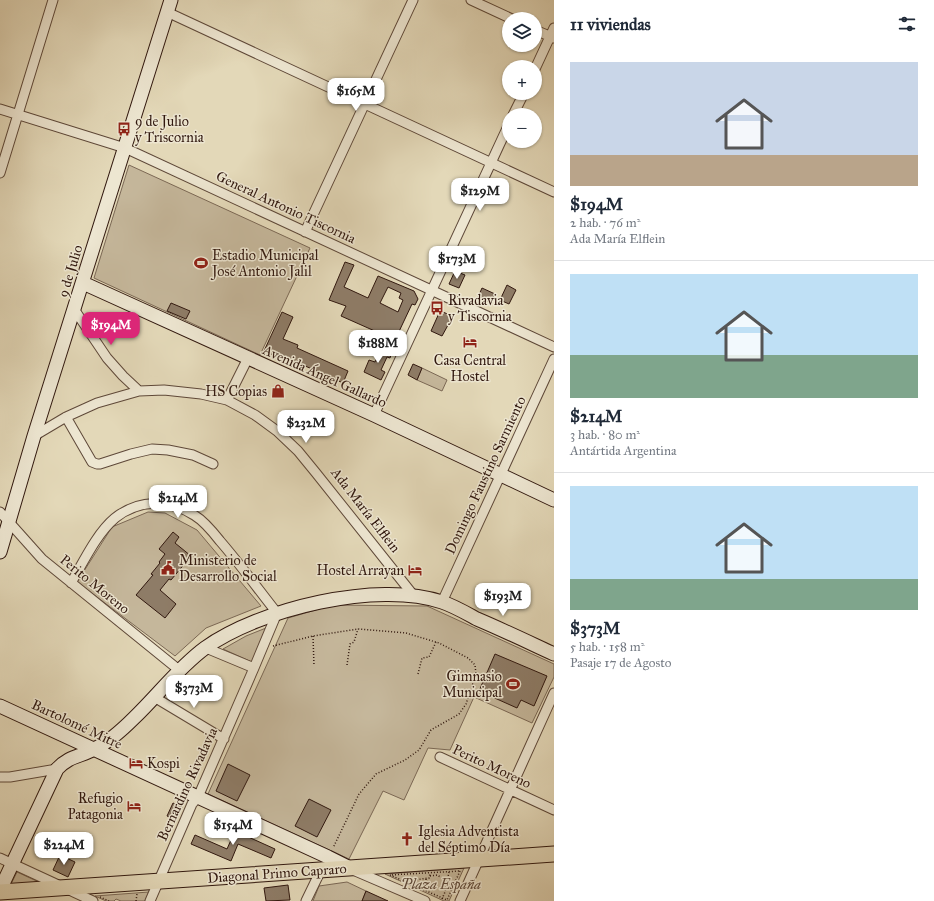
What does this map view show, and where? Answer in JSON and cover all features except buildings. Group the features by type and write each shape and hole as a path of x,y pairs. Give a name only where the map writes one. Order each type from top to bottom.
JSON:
{"main road":[{"name":"Diagonal Primo Capraro","path":"0,891 65,888 554,854"}],"street":[{"path":"0,173 53,0"},
{"path":"305,232 413,0"},
{"path":"471,0 502,14"},
{"path":"169,6 365,104 554,192"},
{"name":"9 de Julio","path":"0,552 34,436 169,6"},
{"path":"540,60 552,37 554,28"},
{"path":"542,33 552,37"},
{"name":"General Antonio Tiscornia","path":"0,109 125,148 554,347"},
{"path":"374,415 502,139"},
{"name":"Avenida Ángel Gallardo","path":"83,282 374,415 554,500"},
{"path":"74,309 107,358 123,376 139,390"},
{"path":"227,400 248,358"},
{"name":"Domingo Faustino Sarmiento","path":"442,602 554,359"},
{"name":"Ada María Elflein","path":"34,436 66,417 97,403 139,390 179,391 227,400 255,415 276,431 298,451 414,596"},
{"path":"66,417 94,464 100,464 152,449 168,450 193,455 213,464"},
{"path":"71,584 104,529 115,518 133,507 143,504 160,503 178,507 195,516 212,531 277,613"},
{"name":"Perito Moreno","path":"0,512 42,560 179,670"},
{"path":"0,891 57,769 70,758 95,749 106,742 134,719 179,670 206,648 245,626 277,613 308,605 354,597 384,594 414,596 442,602 554,654"},
{"name":"Bernardino Rivadavia","path":"150,901 192,804 198,797 224,739 277,613"},
{"path":"206,648 254,668"},
{"path":"460,901 480,860 554,693"},
{"path":"154,697 224,739"},
{"name":"Bartolomé Mitre","path":"0,706 350,868 425,901"},
{"name":"Perito Moreno","path":"440,757 554,810"},
{"path":"0,777 10,777 57,769"},
{"path":"0,858 93,901"},
{"path":"306,901 321,870"}],"path":[{"path":"261,652 277,644 313,636 358,629 406,633 436,642 468,658 475,665 476,674 466,704 459,714 431,730 419,750 405,760 376,774 359,794 328,857"},
{"path":"347,665 350,644 354,642 358,629"},
{"path":"313,636 314,666"},
{"path":"418,674 422,658 429,657 436,642"},
{"path":"442,899 445,892 449,871"},
{"path":"460,871 447,900 390,875 430,873 460,871"},
{"path":"409,884 414,880 426,879 430,876 437,875 447,881"},
{"path":"426,879 426,885"},
{"path":"136,901 138,894"}],"green space":[{"name":"Estadio Municipal José Antonio Jalil","path":"129,165 310,248 260,355 94,278"},
{"path":"422,368 447,380 442,391 417,380"},
{"path":"148,512 165,513 197,530 261,606 206,628 175,656 77,582 112,527"},
{"path":"333,605 427,606 554,664 554,677 532,723 474,697 450,750 428,748 404,800 383,791 349,859 208,794 288,618"},
{"path":"266,628 252,662 223,649 246,636"},
{"name":"Plaza España","path":"464,868 449,901 444,901 385,874"},
{"path":"17,872 43,884 10,886"},
{"path":"347,882 366,891 362,901 313,901 319,886"},
{"path":"149,892 145,901 121,901 116,899 114,901 106,901 95,896"}],"place":[{"name":"9 de Julio y Triscornia","path":"124,129"},
{"name":"Estadio Municipal José Antonio Jalil","path":"201,263"},
{"name":"Rivadavia y Tiscornia","path":"437,308"},
{"name":"Casa Central Hostel","path":"470,342"},
{"name":"HS Copias","path":"278,391"},
{"name":"Ministerio de Desarrollo Social","path":"168,568"},
{"name":"Hostel Arrayan","path":"415,570"},
{"name":"Gimnasio Municipal","path":"513,684"},
{"name":"Kospi","path":"136,763"},
{"name":"Refugio Patagonia","path":"134,806"},
{"name":"Iglesia Adventista del Séptimo Día","path":"407,839"}]}
